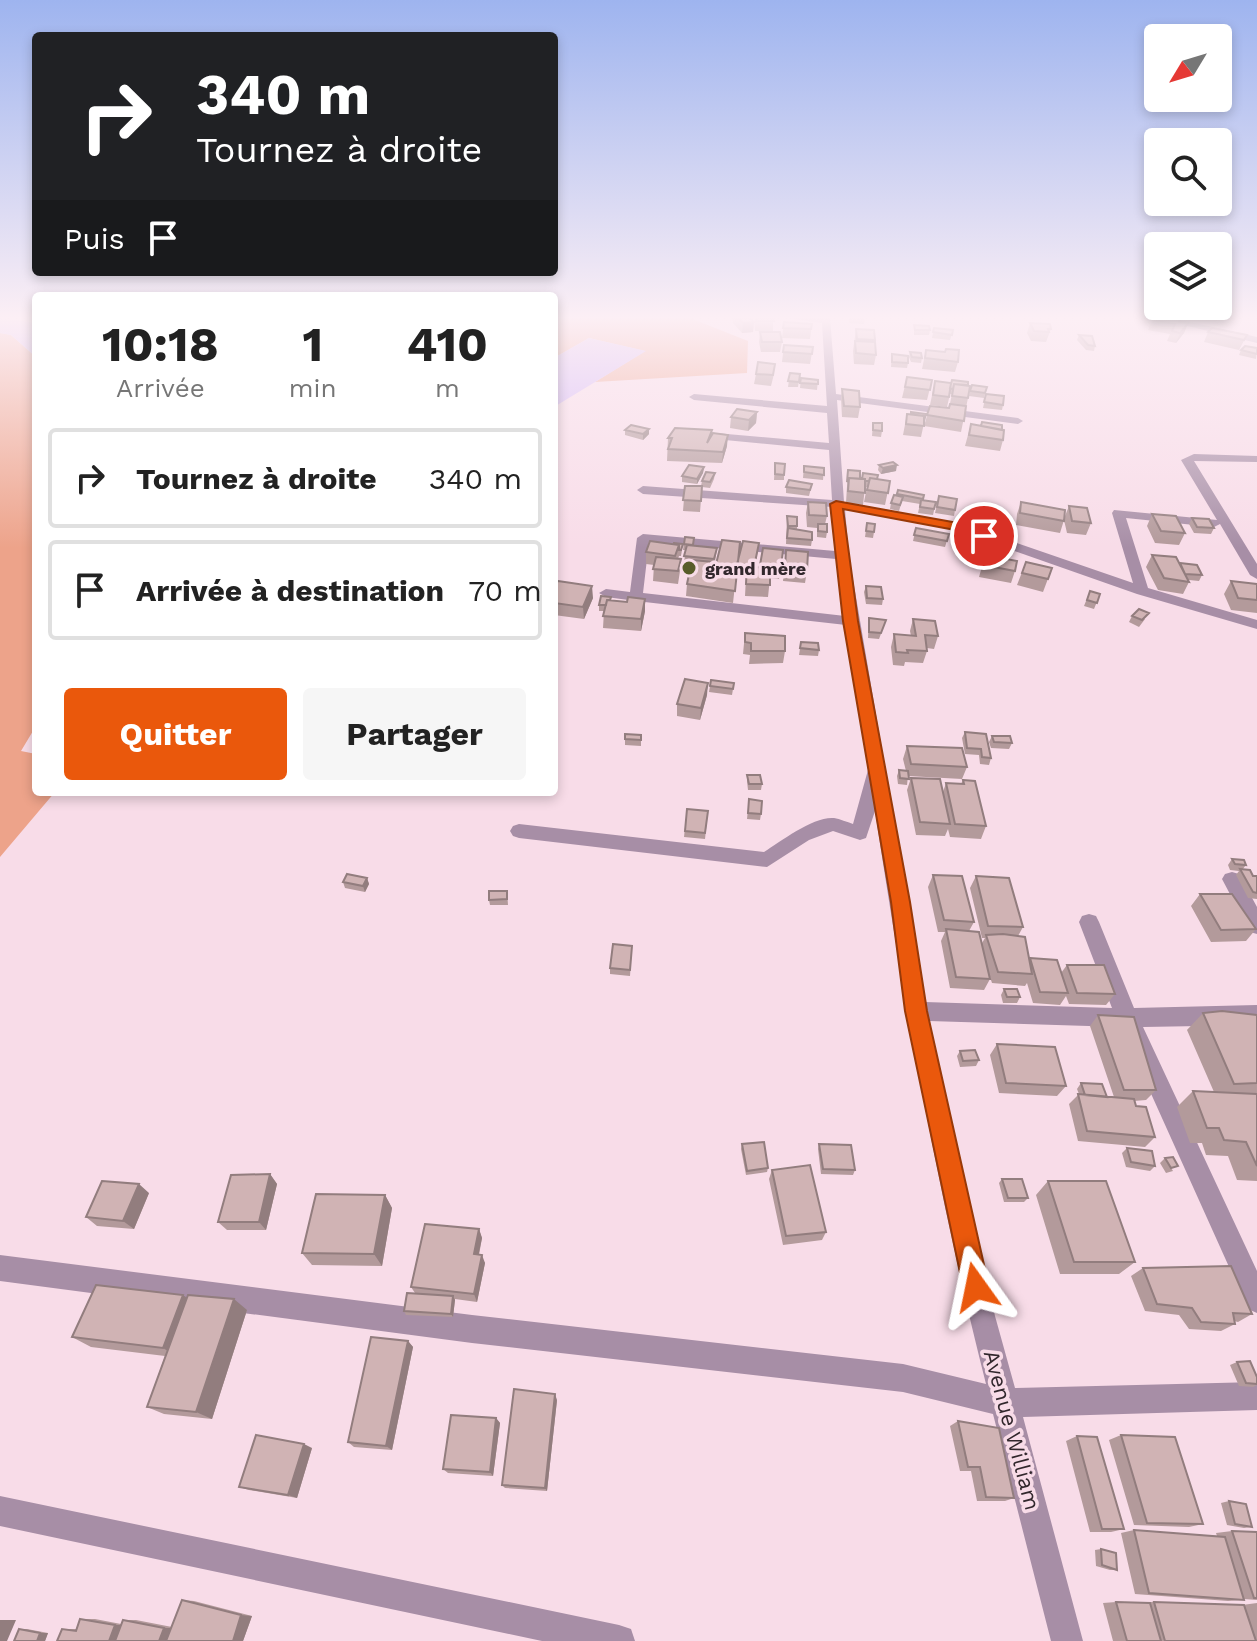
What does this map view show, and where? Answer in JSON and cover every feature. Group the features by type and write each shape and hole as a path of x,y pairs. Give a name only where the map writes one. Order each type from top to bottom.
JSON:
{"street":[{"name":"Avenue William","path":"831,395 836,504 842,556 916,1011 982,1316 1067,1641"},
{"path":"694,397 832,403 1018,421"},
{"path":"688,434 836,447"},
{"path":"1257,459 1194,457 1187,460 1257,575"},
{"path":"643,490 836,504 958,527 1142,591 1257,625"},
{"path":"1142,591 1118,513 1228,524"},
{"path":"636,597 643,538 842,556"},
{"path":"606,593 851,621"},
{"path":"519,831 767,860 803,835 832,824 860,833 877,767"},
{"path":"1232,879 1257,926"},
{"path":"1089,922 1128,1018 1257,1300"},
{"path":"916,1011 1128,1018 1257,1015"},
{"path":"0,1268 472,1329 903,1378 1006,1403 1257,1396"},
{"path":"0,1511 619,1641"}],"shaded area":[{"path":"0,395 32,395 32,733 21,751 32,753 32,796 52,796 0,857"},
{"path":"558,395 574,395 558,405"}],"building":[{"path":"843,395 859,395 860,407 844,406"},
{"path":"986,395 1004,396 1003,405 984,402"},
{"path":"950,404 966,406 964,421 927,415 930,406 949,408"},
{"path":"737,409 757,412 749,420 731,417"},
{"path":"907,414 924,416 924,426 906,424"},
{"path":"982,422 1002,425 1002,430 981,426"},
{"path":"873,423 882,423 882,431 873,430"},
{"path":"971,424 1004,430 1003,440 969,435"},
{"path":"631,425 649,429 643,434 625,430"},
{"path":"675,428 712,430 707,443 713,433 728,435 723,452 668,449 672,438 668,438"},
{"path":"893,462 897,465 883,468 879,465"},
{"path":"775,463 785,464 784,475 775,474"},
{"path":"689,465 704,467 697,479 682,476"},
{"path":"804,466 824,468 824,475 804,472"},
{"path":"848,470 860,471 860,479 849,478 847,482"},
{"path":"706,472 715,473 710,482 702,481"},
{"path":"863,473 878,475 877,479 865,481 862,479"},
{"path":"849,478 865,479 865,493 848,491"},
{"path":"870,478 890,481 888,493 867,490"},
{"path":"789,480 812,484 810,490 786,487"},
{"path":"685,486 702,486 701,501 683,500"},
{"path":"898,490 924,495 923,499 897,494"},
{"path":"894,495 903,497 900,505 891,503"},
{"path":"939,496 957,499 955,510 937,507"},
{"path":"921,500 936,502 934,509 920,507"},
{"path":"808,502 826,503 827,516 809,515"},
{"path":"1021,502 1065,510 1064,521 1020,513"},
{"path":"1069,506 1087,508 1091,523 1072,521"},
{"path":"1152,514 1176,516 1185,533 1161,531"},
{"path":"787,516 797,517 797,526 788,526"},
{"path":"1192,518 1209,519 1214,528 1197,527"},
{"path":"867,523 875,524 874,532 866,531"},
{"path":"818,524 827,524 827,532 818,531"},
{"path":"788,528 812,532 812,540 787,538"},
{"path":"916,528 949,534 947,541 914,535"},
{"path":"685,537 694,538 693,545 684,544"},
{"path":"722,540 740,542 735,591 687,584 692,560 714,562 713,576"},
{"path":"977,540 1008,548 1005,556 973,548"},
{"path":"650,541 679,545 675,556 646,552"},
{"path":"743,541 759,543 754,567 770,568 770,585 746,584 747,565 737,564"},
{"path":"687,545 717,548 714,559 684,556"},
{"path":"763,548 783,550 781,567 760,565"},
{"path":"786,550 808,552 807,571 785,569"},
{"path":"986,555 1017,561 1015,571 983,565"},
{"path":"1152,555 1176,557 1189,582 1164,578"},
{"path":"656,557 681,559 678,571 653,569"},
{"path":"1026,562 1052,568 1048,579 1022,573"},
{"path":"1180,563 1197,565 1202,575 1185,574"},
{"path":"558,581 592,586 583,607 558,604"},
{"path":"1231,581 1257,584 1257,600 1238,598"},
{"path":"866,586 881,587 883,599 867,598"},
{"path":"1090,591 1100,594 1097,603 1087,600"},
{"path":"601,596 611,597 606,605 599,605"},
{"path":"628,597 645,599 641,619 603,616 607,600 627,602"},
{"path":"1139,609 1149,613 1142,620 1132,616"},
{"path":"869,618 886,620 881,633 869,632"},
{"path":"913,619 935,621 938,636 925,635 927,651 896,652 894,634 916,636"},
{"path":"745,633 785,636 785,651 751,651 751,643 745,642"},
{"path":"801,642 818,643 819,650 800,648"},
{"path":"685,679 708,683 701,708 677,704"},
{"path":"711,680 734,683 733,689 710,686"},
{"path":"965,732 986,734 991,758 982,757 981,749 967,748"},
{"path":"625,734 641,735 641,740 625,739"},
{"path":"992,736 1010,736 1012,743 994,742"},
{"path":"907,746 962,748 967,767 911,764"},
{"path":"899,770 908,771 909,779 900,778"},
{"path":"747,775 760,775 762,784 749,784"},
{"path":"911,778 940,779 950,824 920,822"},
{"path":"963,780 975,781 986,826 955,824 946,783 964,784"},
{"path":"749,799 762,801 761,814 748,813"},
{"path":"687,809 708,811 705,833 685,831"},
{"path":"1232,859 1244,860 1246,865 1235,864"},
{"path":"1240,869 1250,870 1253,876 1257,876 1257,893 1253,892"},
{"path":"347,874 367,878 363,886 343,882"},
{"path":"933,875 962,876 974,922 944,920"},
{"path":"976,876 1009,878 1023,927 988,926"},
{"path":"489,891 507,891 507,899 489,900"},
{"path":"1200,894 1232,894 1256,929 1221,930"},
{"path":"946,929 979,932 990,979 956,977"},
{"path":"986,935 1025,937 1032,974 998,972"},
{"path":"613,944 632,946 630,970 610,968"},
{"path":"1030,958 1057,960 1068,993 1040,992"},
{"path":"1067,965 1104,965 1115,994 1077,993"},
{"path":"1004,989 1017,989 1020,997 1007,997"},
{"path":"1222,1011 1257,1015 1257,1083 1234,1084 1203,1013"},
{"path":"1098,1015 1134,1017 1156,1090 1124,1090"},
{"path":"997,1044 1055,1047 1066,1086 1006,1083"},
{"path":"975,1050 979,1060 963,1061 960,1051"},
{"path":"1081,1083 1102,1084 1107,1097 1085,1095"},
{"path":"1193,1091 1257,1094 1257,1166 1246,1142 1224,1140 1219,1128 1207,1128"},
{"path":"1078,1094 1134,1099 1136,1106 1146,1107 1155,1137 1087,1131"},
{"path":"764,1142 768,1168 747,1171 742,1144"},
{"path":"819,1144 851,1145 855,1170 823,1169"},
{"path":"1127,1148 1152,1151 1155,1166 1131,1162"},
{"path":"1173,1157 1178,1166 1171,1168 1165,1158"},
{"path":"810,1165 826,1232 786,1236 772,1170"},
{"path":"270,1174 259,1222 218,1222 231,1175"},
{"path":"1002,1179 1022,1179 1028,1198 1008,1198"},
{"path":"102,1181 139,1184 123,1221 86,1217"},
{"path":"1048,1181 1106,1181 1135,1262 1074,1262"},
{"path":"316,1194 385,1195 374,1254 302,1253"},
{"path":"425,1224 479,1229 474,1254 482,1255 474,1294 411,1287"},
{"path":"1231,1266 1252,1314 1233,1313 1235,1324 1201,1322 1192,1308 1157,1304 1143,1268"},
{"path":"96,1285 183,1295 163,1348 72,1337"},
{"path":"407,1293 453,1296 451,1314 404,1311"},
{"path":"188,1295 234,1299 196,1412 147,1407"},
{"path":"371,1337 408,1341 386,1446 348,1442"},
{"path":"1250,1361 1257,1384 1246,1383 1237,1362"},
{"path":"514,1389 555,1394 545,1488 502,1485"},
{"path":"451,1415 496,1418 490,1472 443,1469"},
{"path":"958,1421 999,1428 1014,1498 986,1497 980,1467 968,1467"},
{"path":"256,1435 304,1444 288,1495 239,1487"},
{"path":"1121,1435 1175,1437 1203,1524 1147,1523"},
{"path":"1077,1436 1097,1437 1124,1529 1102,1529"},
{"path":"1229,1501 1246,1504 1252,1527 1235,1524"},
{"path":"1134,1530 1225,1537 1244,1600 1149,1593"},
{"path":"1232,1531 1257,1532 1257,1598 1254,1598"},
{"path":"1101,1549 1116,1553 1117,1570 1102,1565"},
{"path":"182,1600 241,1615 233,1641 166,1641"},
{"path":"1116,1602 1150,1603 1161,1641 1127,1641"},
{"path":"1154,1602 1244,1605 1256,1641 1165,1641"},
{"path":"80,1619 115,1625 109,1641 57,1641 62,1629 76,1631"},
{"path":"123,1620 164,1628 159,1641 115,1641"},
{"path":"19,1629 40,1633 37,1641 14,1641"}],"place":[{"name":"grand mère","path":"689,568"}],"route":[{"path":"976,1287 916,1011 901,902 851,621 836,504 958,527 984,536"}]}
